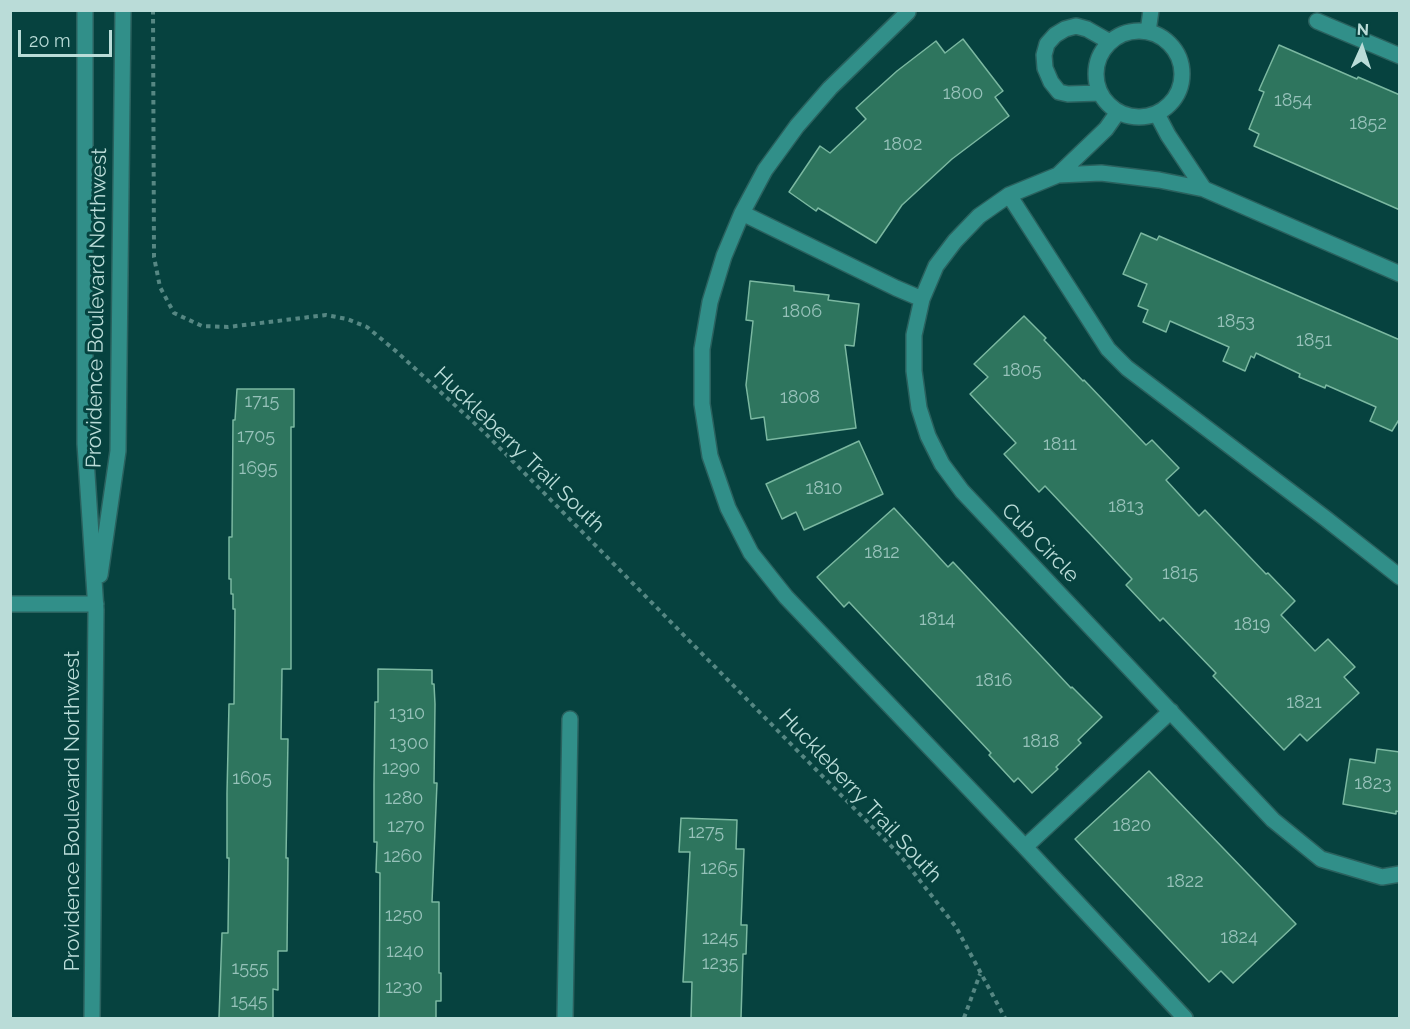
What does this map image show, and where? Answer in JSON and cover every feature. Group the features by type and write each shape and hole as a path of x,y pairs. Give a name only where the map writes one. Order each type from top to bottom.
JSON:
{"street":[{"name":"Providence Boulevard Northwest","path":"85,10 85,444 96,604 92,1018"},
{"name":"Providence Boulevard Northwest","path":"96,604 118,451 123,10"},
{"path":"1148,32 1151,10"},
{"path":"908,12 830,88 797,126 765,170 742,213 715,284 702,349 702,404 710,456 728,508 751,553 786,597 1185,1018"},
{"path":"1317,21 1400,56"},
{"path":"1100,93 1059,92 1051,82 1045,68 1044,55 1047,44 1055,35 1076,26 1087,29 1110,42"},
{"path":"1134,31 1148,32 1161,36 1172,45 1183,69 1182,83 1177,96 1169,106 1157,114 1138,117 1118,112 1108,104 1100,93 1096,80 1096,66 1101,53 1110,42 1134,31"},
{"name":"Cub Circle","path":"1058,175 1106,129 1118,112"},
{"path":"1157,114 1168,135 1204,189"},
{"name":"Cub Circle","path":"1400,274 1204,189 1159,180 1101,173 1058,175 1009,195 979,216 955,241 936,266 922,298 914,334 914,371 919,408 942,464 962,491 1273,820 1321,859 1400,880"},
{"path":"1009,195 1108,349 1127,368 1400,577"},
{"path":"742,213 896,288 922,298"},
{"path":"10,604 96,604"},
{"path":"1025,847 1171,711"},
{"path":"565,1018 570,719"},
{"name":"Cub Circle","path":"1382,877 1400,874"}],"path":[{"name":"Huckleberry Trail South","path":"153,10 153,257 160,286 174,313 202,326 228,327 326,315 347,319 367,327 397,352 483,431 900,855 956,927 1005,1018"},
{"path":"964,1018 981,973"}],"building":[{"path":"963,39 1003,91 995,97 1009,116 952,159 902,205 876,243 818,208 816,211 789,192 820,146 830,153 866,119 856,108 897,71 936,41 945,53"},
{"path":"1279,45 1400,95 1400,210 1254,146 1259,134 1249,129 1264,92 1259,90"},
{"path":"1141,233 1157,240 1159,236 1400,340 1400,418 1392,431 1370,421 1376,407 1326,385 1325,388 1299,377 1300,374 1256,353 1254,358 1251,356 1245,371 1223,361 1229,347 1170,321 1166,332 1143,322 1148,310 1138,306 1147,284 1123,274"},
{"path":"750,281 794,286 794,291 829,295 828,300 859,304 854,346 845,345 856,428 767,440 764,417 751,419 746,385 753,321 746,320"},
{"path":"1024,316 1046,338 1044,340 1146,445 1152,440 1179,468 1166,480 1199,516 1205,510 1295,601 1281,615 1315,651 1328,639 1355,667 1344,677 1359,693 1307,741 1300,734 1284,750 1213,676 1216,673 1163,618 1160,621 1126,585 1132,579 1045,486 1039,492 1004,454 1016,443 970,394 988,377 974,364"},
{"path":"237,389 294,389 294,427 291,427 291,669 282,669 281,739 288,739 287,951 278,951 278,990 273,989 273,1018 219,1018 222,933 228,933 227,793 229,704 234,704 235,609 233,609 233,594 231,594 231,579 229,579 229,537 232,537 233,420 235,420"},
{"path":"859,441 883,494 804,530 796,512 782,519 766,484"},
{"path":"894,508 948,567 953,562 1071,688 1102,717 1078,740 1081,743 1056,767 1058,769 1032,793 1018,778 1014,782 989,755 991,753 849,602 844,607 817,577"},
{"path":"378,669 432,670 435,704 434,783 437,783 432,902 439,902 439,973 441,973 441,1001 436,1001 436,1018 379,1018 380,873 376,872 377,842 374,842 375,702 378,702"},
{"path":"1377,749 1400,752 1400,812 1396,811 1396,814 1343,804 1350,759 1375,763"},
{"path":"1149,771 1296,924 1233,983 1221,971 1209,982 1075,839"},
{"path":"681,818 737,820 736,849 744,849 741,925 747,925 746,954 743,954 741,1018 691,1018 692,982 683,982 690,852 679,852"}]}
